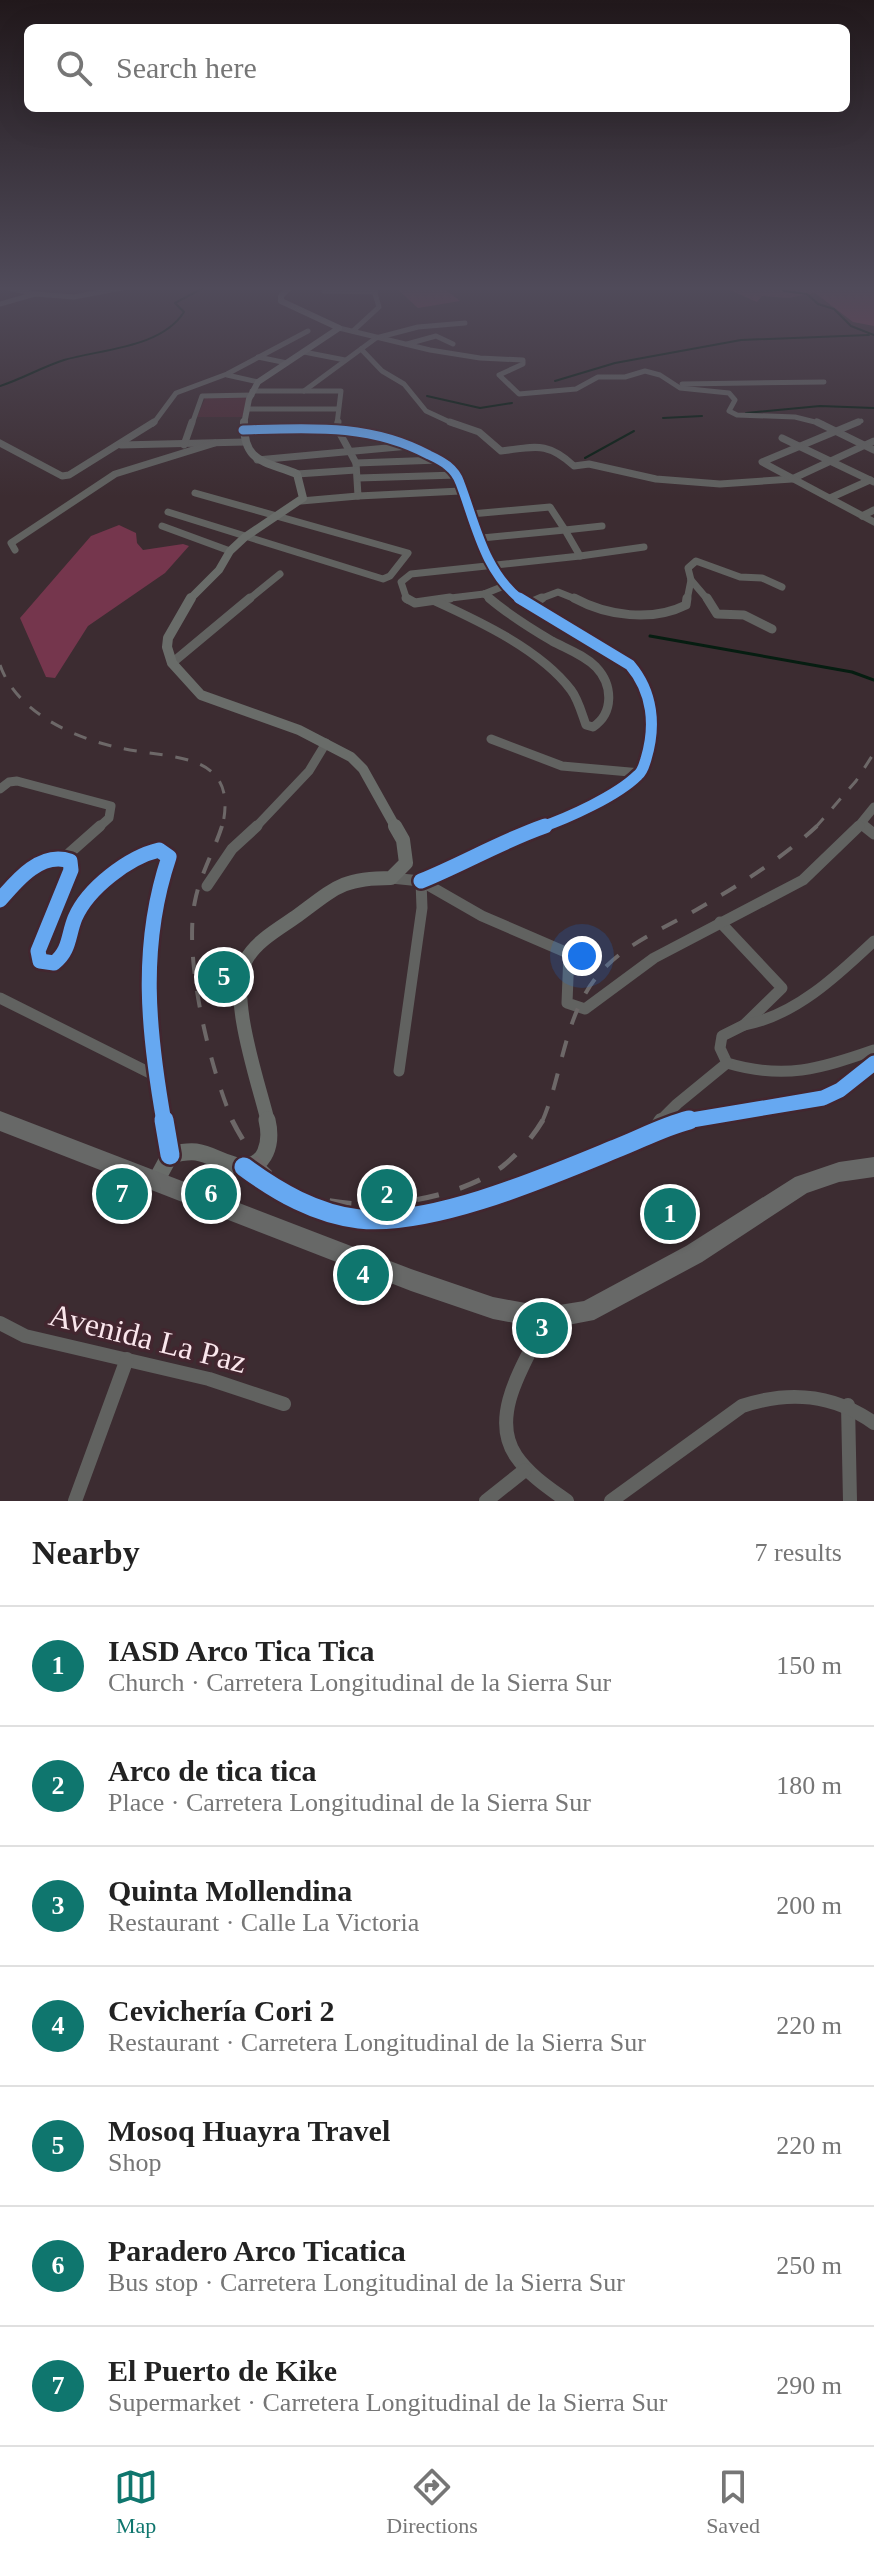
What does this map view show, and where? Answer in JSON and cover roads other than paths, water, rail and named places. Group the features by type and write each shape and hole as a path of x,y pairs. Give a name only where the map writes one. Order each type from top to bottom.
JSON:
{"highway":[{"path":"0,1121 438,1290 511,1313 547,1318 586,1312 694,1254 802,1184 839,1172 874,1167"}],"main road":[{"path":"156,1181 170,1155 197,1152 244,1167 262,1159 270,1140 238,997 245,961 258,945 340,884 358,878 391,878 406,863 403,840 363,769 351,757 299,730 201,695 172,663 167,647 185,604 219,570 230,551 245,537 303,498 297,474 257,460 245,442 243,430 254,389 296,357"}],"street":[{"path":"258,357 287,363"},
{"path":"0,443 17,455 62,476 157,421 176,393 227,374 258,357"},
{"path":"330,357 345,360"},
{"path":"304,391 349,357"},
{"path":"369,357 382,371 404,384 426,411 479,432 501,451 544,446 560,453 574,466 599,466 656,479 720,484 792,479 874,441"},
{"path":"473,357 503,357"},
{"path":"503,357 523,360 523,364 499,375 514,393 576,389 598,377 625,377 645,371 660,375 674,385 729,393 735,400 729,411 736,415 800,417 874,450"},
{"path":"227,374 254,389"},
{"path":"674,385 824,382"},
{"path":"184,445 202,396 254,389 341,391 337,428 357,470 358,496"},
{"path":"248,409 338,409"},
{"path":"861,421 762,462 874,522"},
{"path":"243,430 365,429 414,446 439,460 457,475 491,565 504,586 635,670 653,720 649,750 641,773 624,786 557,822 511,838 457,867 421,881"},
{"path":"782,438 873,480"},
{"path":"119,445 245,442"},
{"path":"15,550 11,543 101,481 215,443"},
{"path":"257,460 414,446"},
{"path":"297,474 439,460"},
{"path":"357,470 457,475"},
{"path":"830,498 873,480"},
{"path":"301,501 461,491"},
{"path":"168,512 383,579 390,576 408,553 195,493"},
{"path":"471,514 552,507 580,556"},
{"path":"862,516 874,510"},
{"path":"162,526 230,551"},
{"path":"482,538 602,526"},
{"path":"504,586 484,594 435,601 407,601 401,590 401,582 411,574 644,547"},
{"path":"528,604 558,592 581,602 615,610 639,614 674,612 686,605 691,580 688,568 696,561 740,577 762,578 782,587"},
{"path":"172,663 280,574"},
{"path":"691,580 717,614 744,615 772,629"},
{"path":"435,601 487,625 542,663 572,691 586,725 593,727 602,721 610,701 595,665 527,627 484,594"},
{"path":"491,739 562,766 641,773"},
{"path":"207,886 232,849 276,809 309,771 326,743"},
{"path":"0,789 9,782 17,781 111,806 109,818 65,857 49,858 20,878 0,900"},
{"path":"569,952 567,1003 585,1009 654,958 803,880 861,824 874,807"},
{"path":"861,824 874,834"},
{"path":"65,857 70,861 71,870 38,951 38,957 44,963 54,963 65,955 78,913 135,858 159,850 169,857 156,896 147,975 156,1076 170,1155"},
{"path":"391,878 421,881 482,916 591,963"},
{"path":"399,1071 422,908 421,881"},
{"path":"720,922 781,984 781,992 744,1025 721,1039 721,1055 727,1063 771,1075 814,1070 874,1050"},
{"path":"744,1025 756,1025 777,1016 854,961 874,941"},
{"path":"0,998 156,1076"},
{"path":"654,1131 662,1115 727,1063"},
{"path":"244,1167 272,1187 334,1213 372,1219 435,1210 479,1199 630,1144 654,1131 705,1117 823,1098 840,1090 874,1063"},
{"path":"547,1318 505,1411 506,1442 525,1470 567,1501"},
{"name":"Avenida La Paz","path":"0,1323 25,1336 209,1379 284,1404"},
{"path":"75,1501 127,1359"},
{"path":"611,1501 742,1406 757,1400 798,1396 837,1400 874,1422"},
{"path":"848,1405 850,1501"},
{"path":"486,1501 525,1470"}],"waterway":[{"path":"0,386 77,357"},
{"path":"555,381 615,363 648,357"},
{"path":"427,396 480,408 512,403"},
{"path":"746,413 820,406 874,408"},
{"path":"663,418 702,416"},
{"path":"585,458 634,431"},
{"path":"650,636 852,672 874,680"}],"railway":[{"path":"0,665 19,696 32,709 64,729 116,747 195,762 210,771 221,783 225,802 222,828"},
{"path":"816,827 856,781 874,753"},
{"path":"222,826 200,882 192,925 201,1013 216,1073 233,1121"},
{"path":"542,1121 576,1012 605,967 642,940 759,871 816,827"},
{"path":"233,1121 257,1159 282,1182 315,1197 370,1204 429,1197 482,1179 514,1156 542,1121"}],"place":[{"name":"Mosoq Huayra Travel","path":"224,977"},
{"name":"El Puerto de Kike","path":"122,1194"},
{"name":"Paradero Arco Ticatica","path":"211,1194"},
{"name":"Arco de tica tica","path":"387,1195"},
{"name":"IASD Arco Tica Tica","path":"670,1214"},
{"name":"Cevichería Cori 2","path":"363,1275"},
{"name":"Quinta Mollendina","path":"542,1328"}]}
